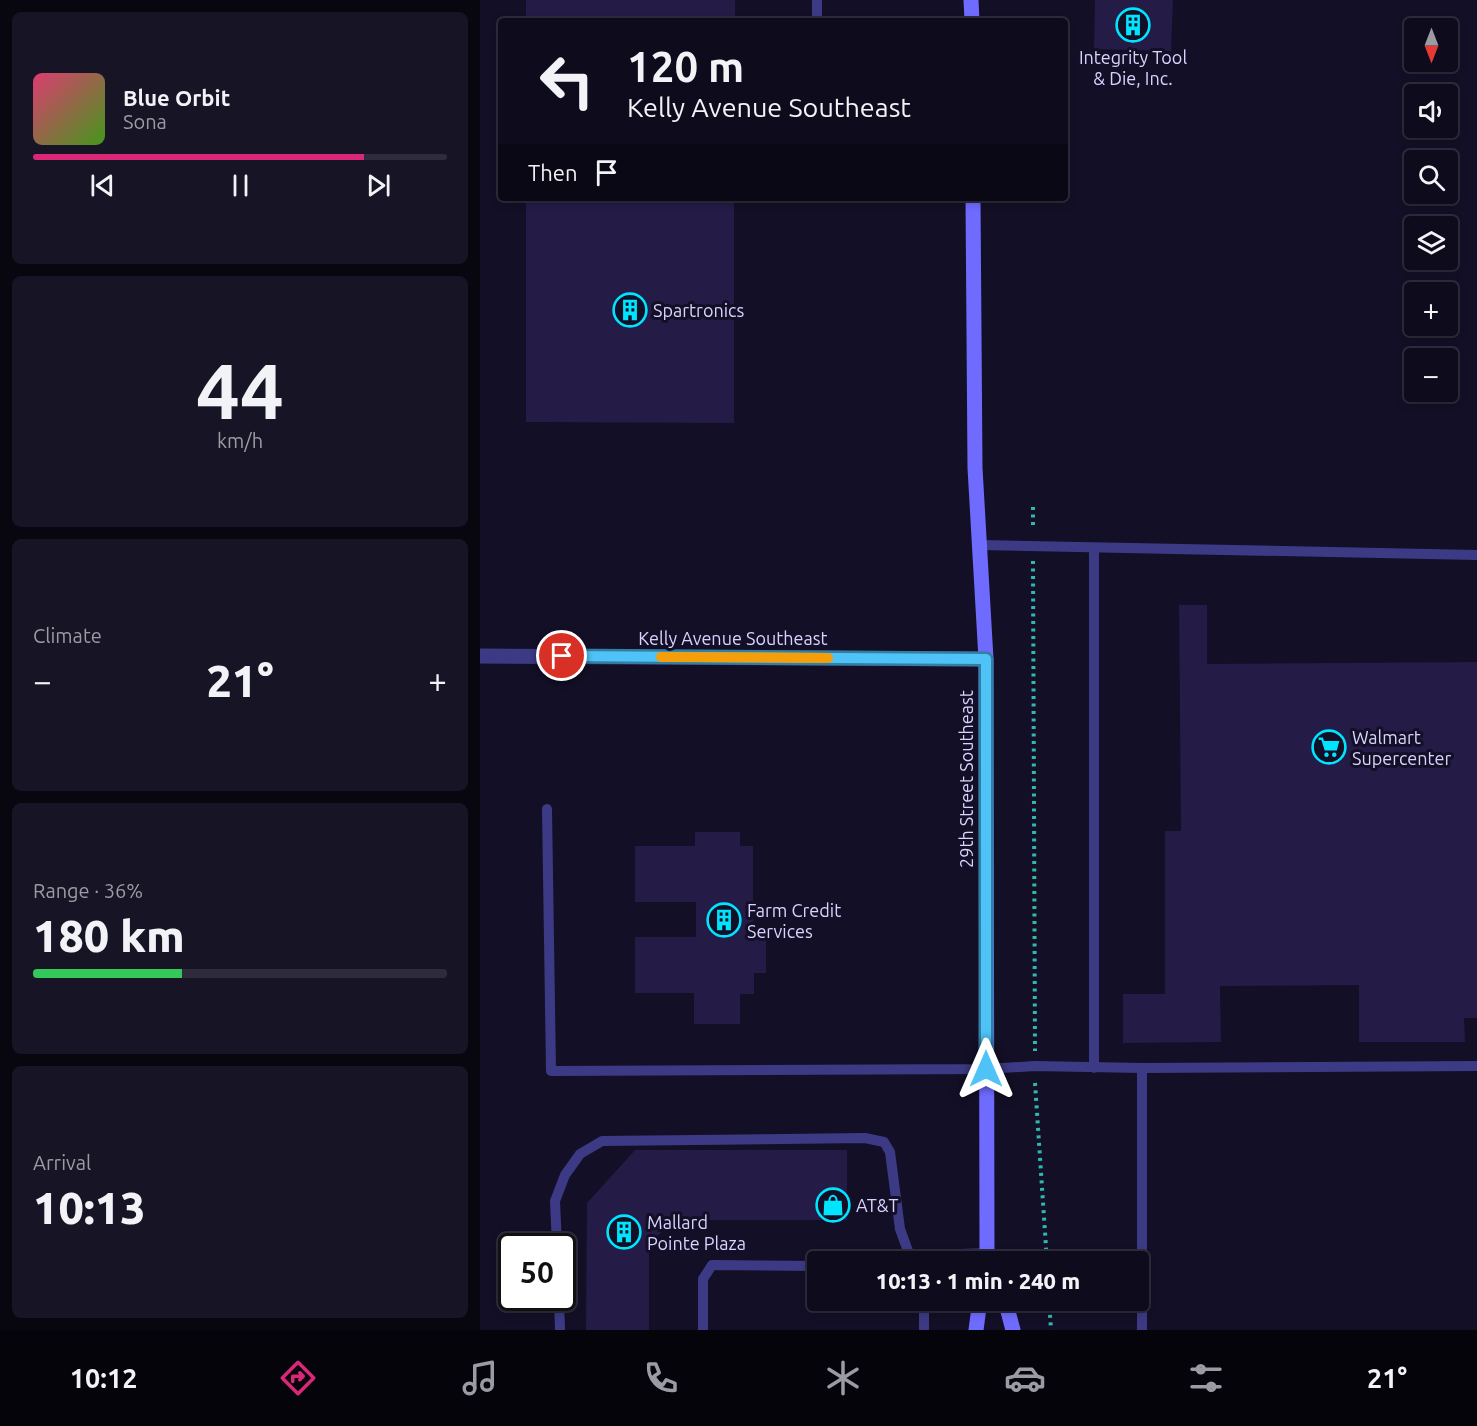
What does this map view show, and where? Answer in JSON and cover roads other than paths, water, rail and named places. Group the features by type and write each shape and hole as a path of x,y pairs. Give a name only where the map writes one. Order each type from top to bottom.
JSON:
{"main road":[{"path":"971,0 972,18"},
{"name":"29th Street Southeast","path":"973,201 975,468 986,659 986,1069 989,1251"},
{"path":"976,1330 979,1311"},
{"path":"1008,1311 1013,1330"}],"street":[{"name":"Kelly Avenue Southeast","path":"480,656 986,659"}],"lane":[{"path":"817,0 818,18"},
{"path":"980,545 1477,555"},
{"path":"1094,548 1094,1068"},
{"path":"547,809 551,1071 986,1069 1035,1066 1094,1068 1477,1066"},
{"path":"1142,1068 1142,1330"},
{"path":"556,1233 555,1201 565,1175 580,1154 602,1141 865,1138 884,1142 890,1152 900,1229 909,1251"},
{"path":"703,1330 703,1280 711,1265 807,1266"},
{"path":"559,1311 560,1330"},
{"path":"924,1311 924,1330"}],"place":[{"name":"Integrity Tool & Die, Inc.","path":"1133,25"},
{"name":"Spartronics","path":"630,310"},
{"name":"Walmart Supercenter","path":"1329,747"},
{"name":"Farm Credit Services","path":"724,920"},
{"name":"AT&T","path":"833,1205"},
{"name":"Mallard Pointe Plaza","path":"624,1232"}]}
